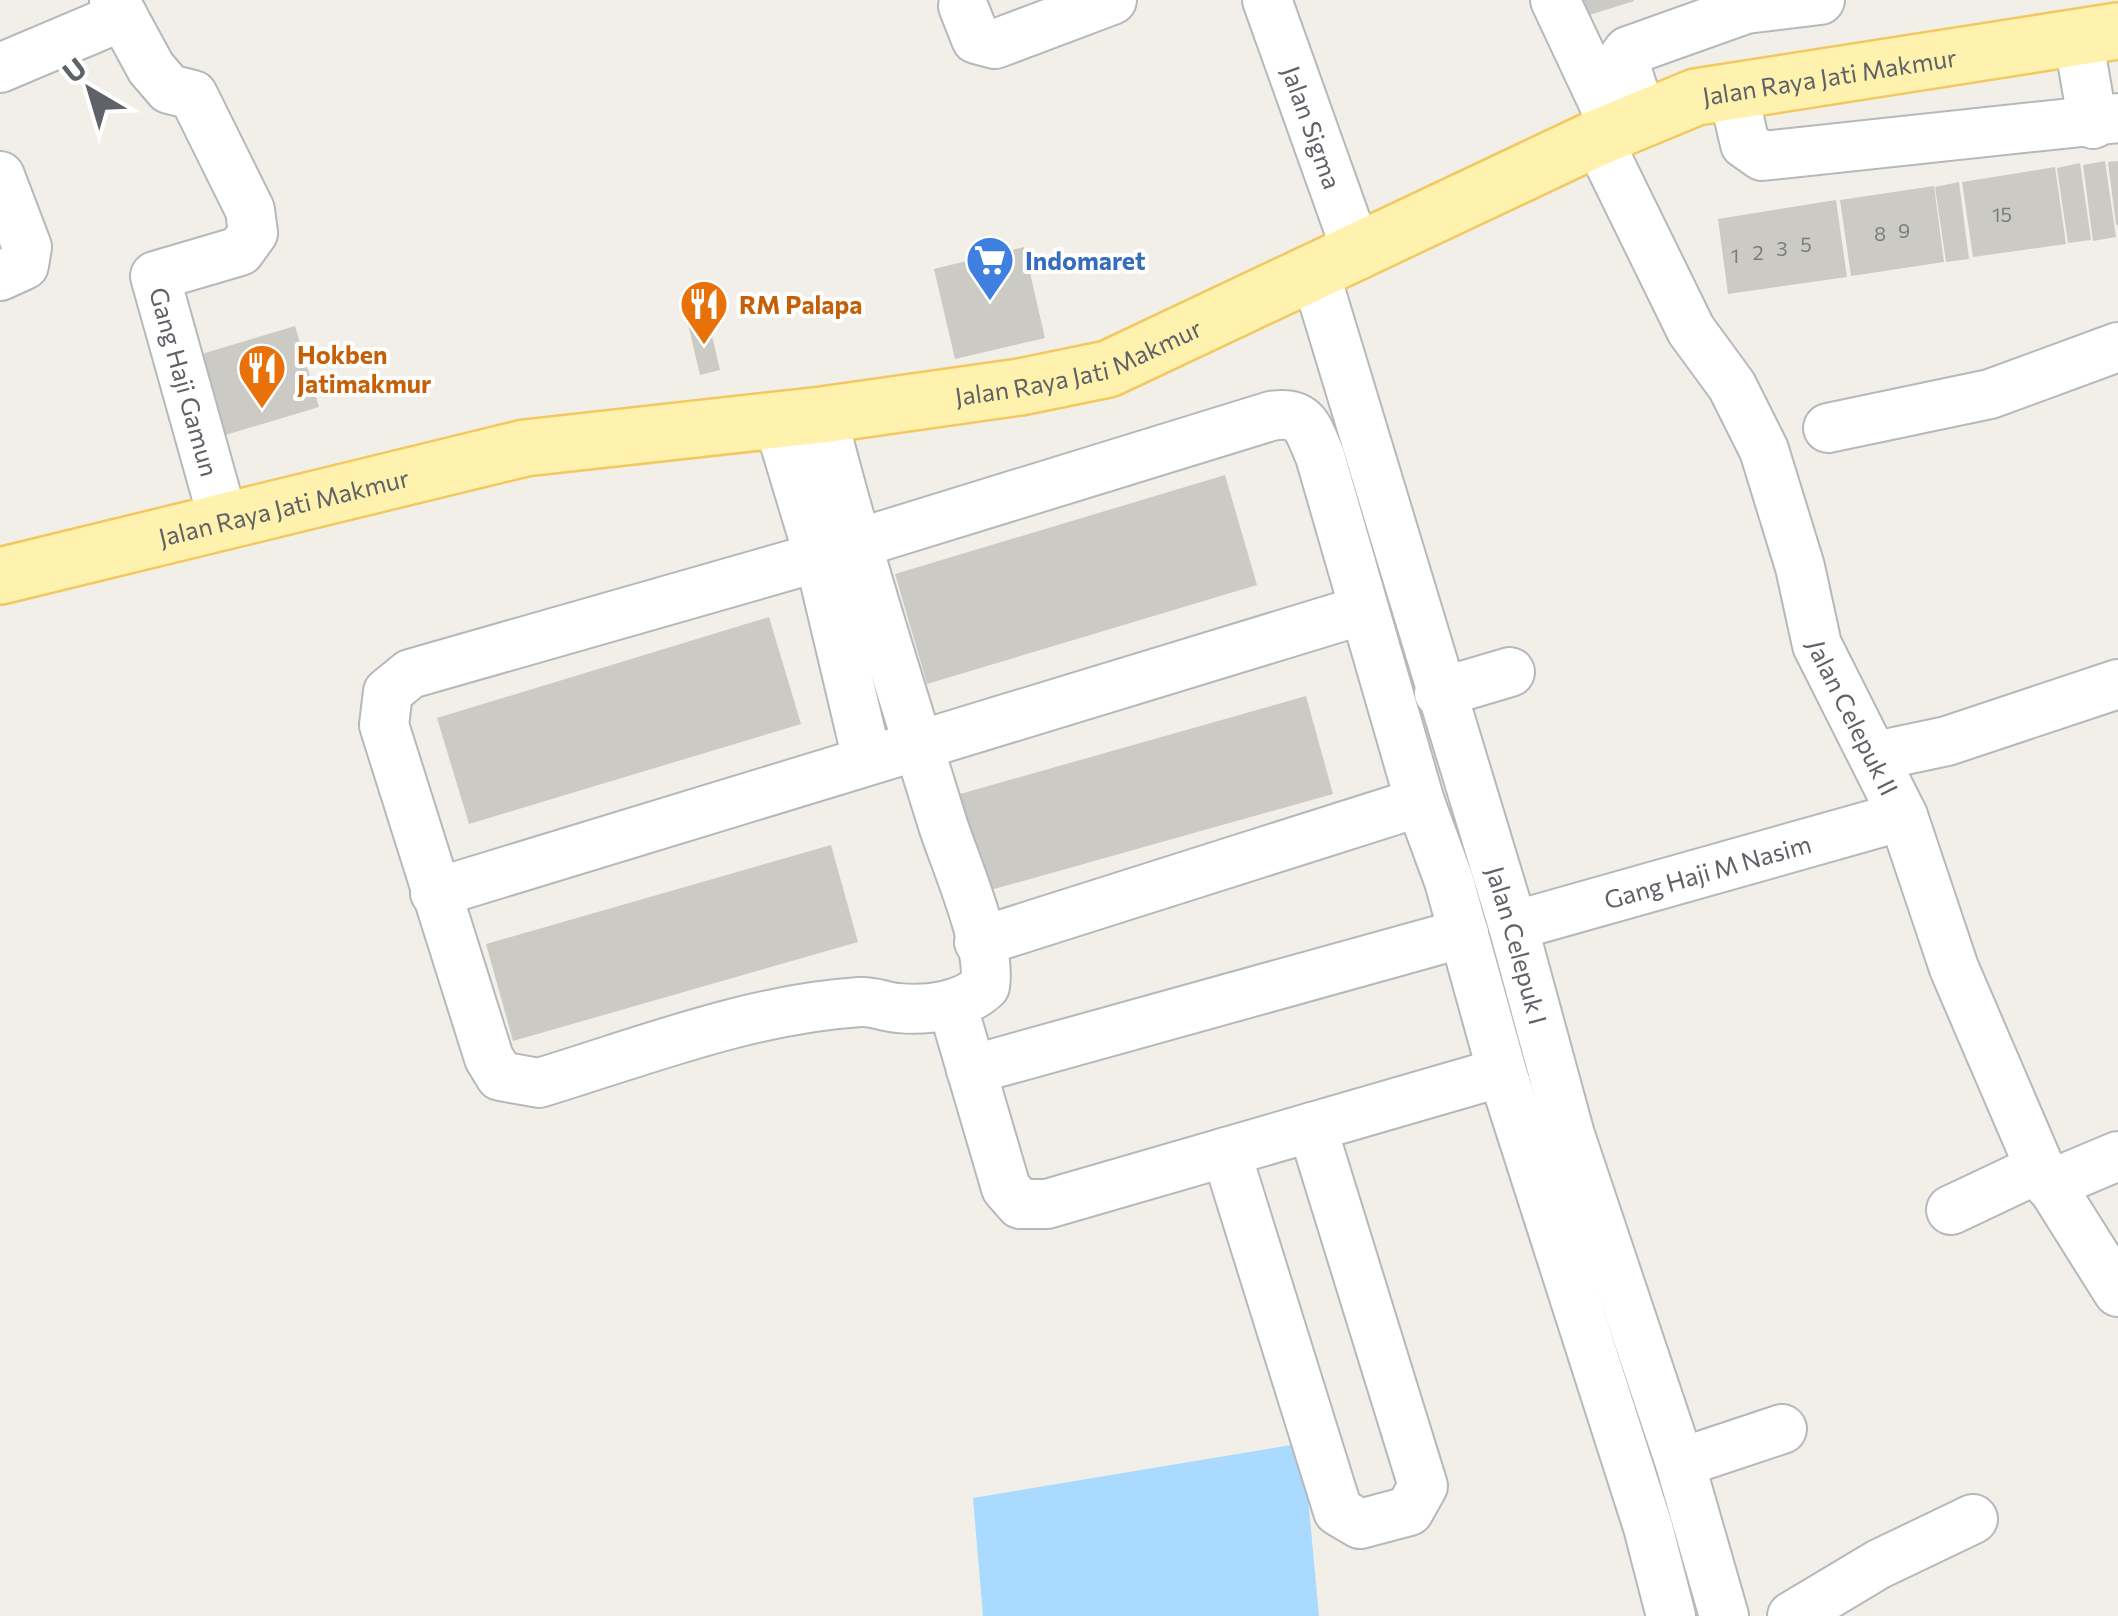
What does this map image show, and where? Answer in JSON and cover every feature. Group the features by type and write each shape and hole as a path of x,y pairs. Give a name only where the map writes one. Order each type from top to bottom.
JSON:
{"main road":[{"name":"Jalan Raya Jati Makmur","path":"0,576 525,448 800,418 1020,388 1108,369 1618,128 1732,88 2098,34"}],"street":[{"path":"964,6 966,24 976,39 995,44 1112,0"},
{"name":"Jalan Sigma","path":"1267,0 1337,264"},
{"path":"1555,0 1618,128"},
{"path":"1618,128 1622,58 1628,51 1746,8 1820,0"},
{"path":"0,68 118,8"},
{"name":"Gang Haji Gamun","path":"118,8 150,68 169,89 193,95 250,210 253,233 240,251 155,276 224,519"},
{"path":"1732,88 1745,144 1762,156 2105,121 2098,34"},
{"name":"Jalan Celepuk II","path":"1618,128 1691,330 1732,386 1764,450 1800,568 1817,645 1844,704 1876,756 1902,816 1954,968 2045,1177 2118,1292"},
{"path":"0,176 27,247 24,265 0,276"},
{"name":"Jalan Celepuk I","path":"1337,264 1439,693 1512,926 1570,1135 1680,1463 1724,1616"},
{"path":"1828,428 1990,394 2118,347"},
{"path":"800,418 839,550 918,744 980,942 985,986 972,998 952,1004 899,1008 866,1001 784,1010 539,1083 500,1076 489,1058 384,725 388,692 410,674 839,550 1291,412 1304,419 1320,456 1420,802 1648,1527 1671,1616"},
{"path":"839,550 867,759"},
{"path":"436,894 1363,610"},
{"path":"1439,693 1510,672"},
{"path":"1876,756 1946,741 2118,684"},
{"path":"980,942 1420,802"},
{"name":"Gang Haji M Nasim","path":"1512,926 1902,816"},
{"path":"971,1070 1464,933"},
{"path":"952,1004 1006,1188 1020,1204 1047,1204 1502,1072"},
{"path":"1226,1152 1338,1511 1360,1524 1408,1511 1423,1486 1312,1127"},
{"path":"1951,1210 2118,1156"},
{"path":"1680,1463 1782,1429"},
{"path":"1792,1616 1865,1572 1973,1519"}],"water":[{"path":"1303,1443 1319,1616 983,1616 973,1498"}],"building":[{"path":"1577,0 1634,0 1634,1 1583,17"},
{"path":"2105,161 2116,237 2093,241 2083,165"},
{"path":"2118,161 2118,225 2116,225 2108,162"},
{"path":"2080,163 2091,240 2068,243 2057,168"},
{"path":"2055,167 2066,244 1973,257 1962,182"},
{"path":"1959,182 1969,259 1946,262 1935,187"},
{"path":"1934,186 1944,262 1851,276 1840,200"},
{"path":"1836,200 1847,277 1728,294 1718,219"},
{"name":"Indomaret","path":"1024,247 1045,338 955,359 934,269"},
{"name":"RM Palapa","path":"708,319 720,370 700,375 688,324"},
{"path":"295,326 319,407 212,439 188,358"},
{"path":"1225,475 1257,585 927,684 895,574"},
{"path":"769,617 801,724 469,824 437,718"},
{"path":"1306,696 1333,794 980,893 953,796"},
{"path":"831,845 858,942 513,1041 486,944"}],"place":[{"name":"Indomaret","path":"990,302"},
{"name":"RM Palapa","path":"704,346"},
{"name":"Hokben Jatimakmur","path":"262,410"}]}
